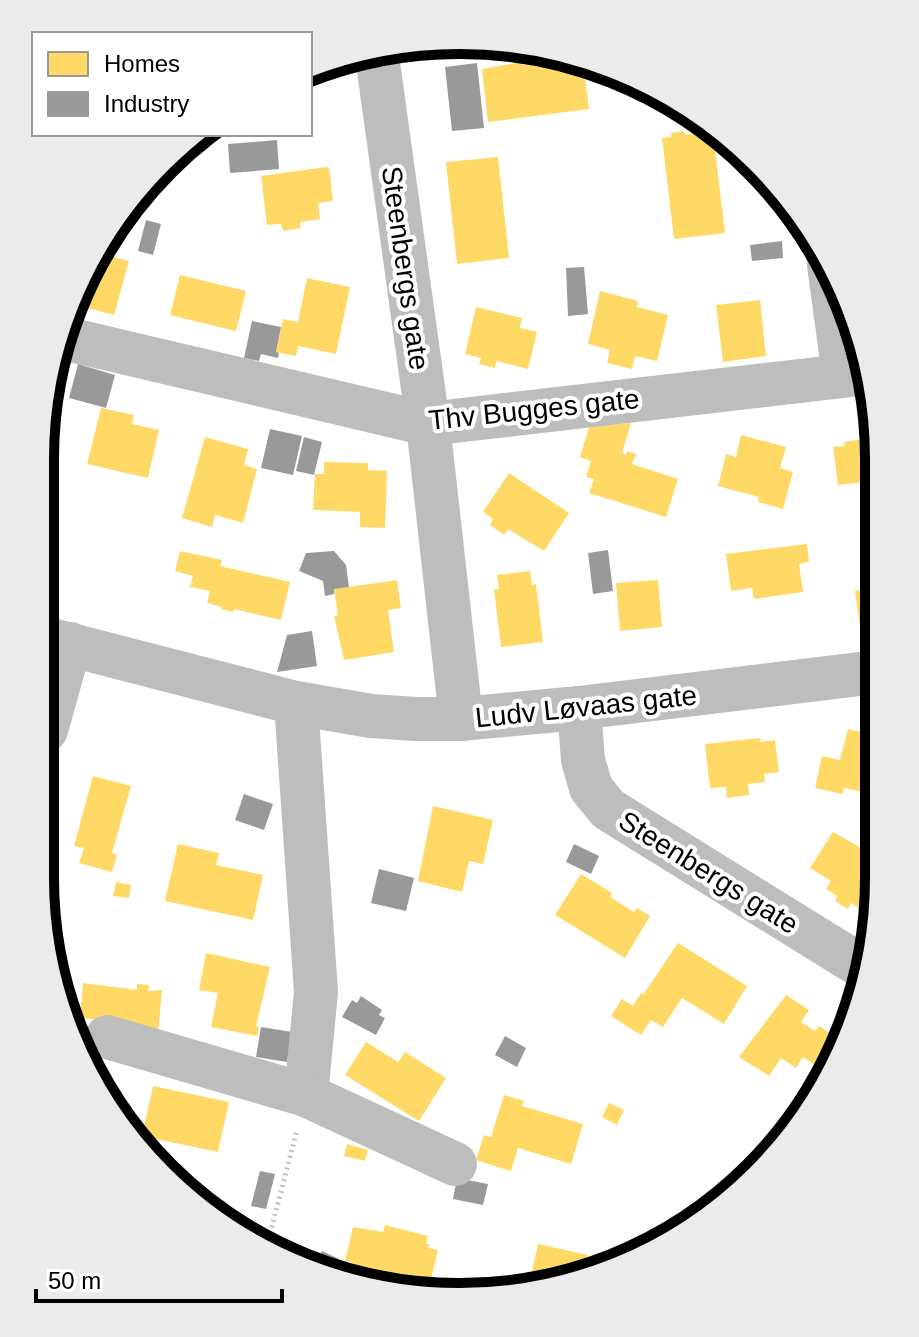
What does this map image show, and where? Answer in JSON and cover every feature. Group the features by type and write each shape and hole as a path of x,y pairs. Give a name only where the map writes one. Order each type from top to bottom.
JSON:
{"street":[{"name":"Steenbergs gate","path":"378,63 428,424 461,719"},
{"name":"Thv Bugges gate","path":"73,340 428,424 856,374"},
{"name":"Ludv Løvaas gate","path":"54,665 57,641 296,703 371,716 416,719 461,719 579,708 865,673"},
{"path":"296,703 316,992 306,1095"},
{"name":"Steenbergs gate","path":"579,708 583,760 591,788 608,809 856,963"},
{"path":"107,1037 306,1095 455,1164"}],"path":[{"path":"269,1236 306,1095"}],"building: Homes":[{"path":"521,62 522,65 541,63 584,74 589,109 488,122 482,69"},
{"path":"671,133 700,133 714,145 725,233 674,239 662,138 671,137"},
{"path":"498,157 509,258 457,264 446,162"},
{"path":"329,168 333,201 318,203 320,219 300,222 301,228 283,231 281,224 267,225 261,176"},
{"path":"109,256 129,261 114,315 84,307"},
{"path":"180,275 246,291 236,331 170,315"},
{"path":"307,278 350,287 336,354 298,346 296,356 276,352 283,319 298,322"},
{"path":"600,291 638,301 637,307 668,315 657,361 635,356 632,369 607,363 610,350 588,344"},
{"path":"760,300 766,356 723,362 716,305"},
{"path":"476,307 522,318 520,328 537,332 528,369 496,361 495,368 479,364 481,358 465,354"},
{"path":"101,408 134,415 132,424 159,430 148,478 87,464"},
{"path":"631,423 622,453 636,454 632,464 678,479 666,517 589,493 594,479 586,477 591,461 580,457 589,427"},
{"path":"741,435 786,447 780,468 793,472 783,509 758,502 759,497 718,486 726,454 736,457"},
{"path":"205,437 248,449 244,465 257,469 243,523 215,515 212,527 182,518"},
{"path":"864,439 865,482 838,485 833,447 845,446 844,442"},
{"path":"324,462 368,463 368,470 387,471 385,528 360,527 360,512 313,510 315,474 324,474"},
{"path":"509,473 569,513 544,551 508,529 504,535 490,525 493,519 483,512"},
{"path":"807,544 809,562 799,564 803,592 754,599 752,588 731,591 726,554"},
{"path":"180,551 222,560 220,566 290,582 281,620 234,609 233,612 207,603 210,591 190,587 193,576 175,571"},
{"path":"530,571 532,585 536,584 543,642 501,647 494,589 499,589 497,575"},
{"path":"397,580 401,608 388,610 394,652 344,660 334,616 338,615 334,589"},
{"path":"658,580 662,627 620,631 616,583"},
{"path":"865,589 865,625 860,626 855,591"},
{"path":"848,729 865,733 865,792 844,788 843,794 815,788 822,756 840,760"},
{"path":"760,738 761,742 775,740 779,772 764,774 765,782 748,784 749,795 727,798 726,787 710,788 705,744"},
{"path":"93,776 131,786 112,853 117,855 112,872 79,863 84,848 74,846"},
{"path":"433,806 493,820 483,864 469,861 462,892 418,881"},
{"path":"833,832 865,850 863,911 851,903 848,909 835,901 837,896 826,889 831,881 810,868"},
{"path":"178,844 219,853 216,865 263,875 253,920 165,901"},
{"path":"581,874 612,893 610,897 634,912 637,908 650,916 625,958 555,915"},
{"path":"116,882 131,885 129,898 113,896"},
{"path":"678,943 747,986 724,1024 682,998 663,1027 651,1020 641,1035 611,1016 622,999 633,1006"},
{"path":"206,953 270,967 256,1026 259,1027 257,1036 211,1027 218,993 199,990"},
{"path":"83,983 137,990 137,984 149,985 148,991 162,990 158,1034 130,1022 80,1018"},
{"path":"786,995 809,1010 801,1022 815,1031 819,1026 833,1035 817,1066 803,1057 796,1068 781,1058 769,1076 739,1057"},
{"path":"366,1042 398,1062 405,1052 446,1078 419,1121 345,1075"},
{"path":"153,1086 229,1102 218,1152 149,1137 143,1130"},
{"path":"504,1095 524,1101 522,1106 583,1124 571,1164 518,1148 511,1171 476,1160 484,1135 491,1137"},
{"path":"609,1103 624,1110 617,1125 602,1117"},
{"path":"347,1144 368,1150 365,1161 344,1156"},
{"path":"385,1225 428,1236 428,1248 438,1250 430,1282 354,1266 354,1263 345,1261 353,1227 383,1232"},
{"path":"538,1244 588,1255 587,1262 531,1277"}],"building: Industry":[{"path":"477,63 484,128 452,131 445,67"},
{"path":"277,140 279,169 230,173 228,144"},
{"path":"146,220 161,224 153,255 138,251"},
{"path":"782,241 783,258 752,261 750,245"},
{"path":"584,267 588,314 568,316 566,268"},
{"path":"252,321 281,327 276,352 279,353 278,358 261,354 259,361 244,358"},
{"path":"78,364 115,375 106,408 69,398"},
{"path":"270,429 302,436 293,475 261,468"},
{"path":"304,437 322,442 314,475 296,471"},
{"path":"608,550 613,591 593,594 588,553"},
{"path":"334,551 346,565 349,587 334,589 334,594 325,596 323,581 299,571 306,553"},
{"path":"312,631 317,666 277,672 287,635"},
{"path":"244,794 273,804 264,830 235,820"},
{"path":"574,844 599,856 591,874 566,862"},
{"path":"379,869 414,878 406,911 371,903"},
{"path":"361,996 382,1010 379,1015 385,1018 376,1035 342,1017 352,1000 357,1003"},
{"path":"261,1027 292,1032 287,1062 256,1057"},
{"path":"505,1036 526,1048 517,1067 495,1055"},
{"path":"260,1171 275,1174 266,1209 251,1206"},
{"path":"457,1178 488,1184 483,1205 453,1199"},
{"path":"322,1251 339,1259 337,1263 319,1257"}]}
